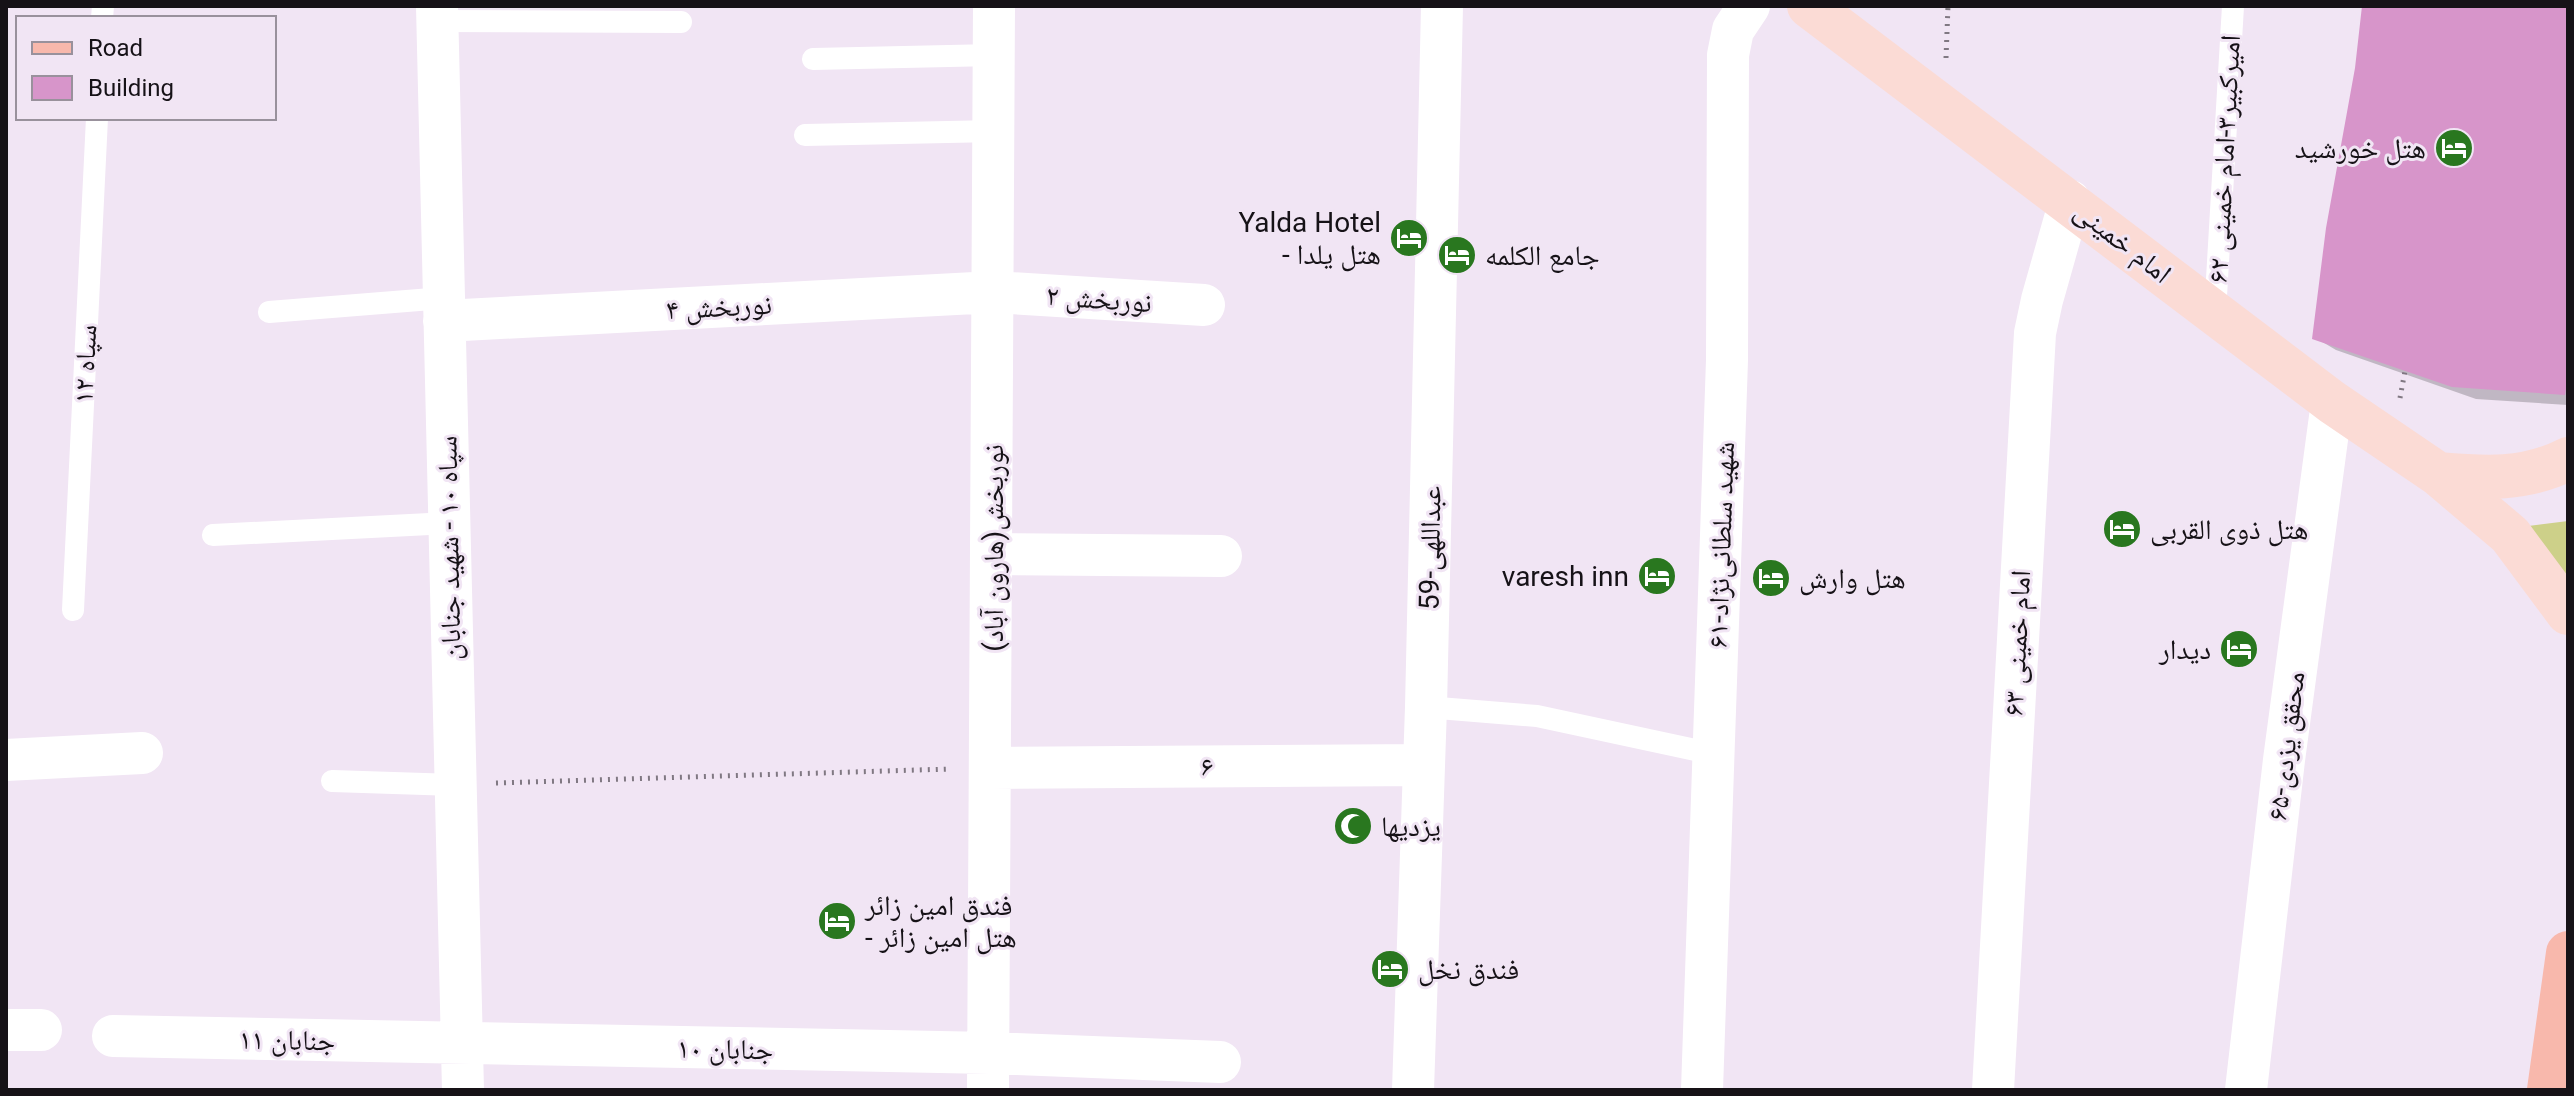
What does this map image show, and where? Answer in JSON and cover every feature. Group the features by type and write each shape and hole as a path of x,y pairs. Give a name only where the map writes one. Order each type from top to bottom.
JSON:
{"main road":[{"name":"امام خمینی","path":"1809,6 2332,402 2438,474 2510,535 2568,613"},
{"path":"2438,474 2496,478 2553,467 2568,459"},
{"path":"2549,1090 2568,953"}],"street":[{"name":"نوربخش(هارون آباد)","path":"989,1072 994,6"},
{"name":"عبداللهی-59","path":"1413,1090 1426,707 1442,6"},
{"name":"شهید سلطانی‌نژاد-۶۱","path":"1702,1090 1727,360 1728,55 1733,30 1749,6"},
{"name":"سپاه ۱۰ - شهید جنابان","path":"437,13 463,1090"},
{"name":"امام خمینی ۶۳","path":"1993,1090 2035,333 2070,201"},
{"name":"نوربخش ۴","path":"444,309 994,292"},
{"name":"نوربخش ۲","path":"994,292 1204,305"},
{"name":"محقق یزدی-۶۵","path":"2246,1090 2284,760 2332,402"},
{"path":"993,554 1221,556"},
{"path":"6,760 142,753"},
{"name":"۶","path":"991,768 1424,765"},
{"name":"جنابان ۱۱","path":"113,1036 461,1044"},
{"name":"جنابان ۱۰","path":"461,1044 989,1072 1220,1062"}],"lane":[{"name":"امیرکبیر۳-امام خمینی ۶۲","path":"2215,313 2233,6"},
{"path":"437,13 681,22"},
{"path":"813,59 994,55"},
{"name":"سپاه ۱۲","path":"73,610 97,120"},
{"path":"805,135 995,131"},
{"path":"269,312 444,309"},
{"path":"213,535 449,523"},
{"path":"1426,707 1537,716 1714,754"},
{"path":"332,781 455,785"}],"path":[{"path":"455,785 991,768"}],"green space":[{"path":"2568,521 2568,585 2513,528"}],"building":[{"name":"هتل خورشید","path":"2362,6 2568,6 2568,376 2565,395 2452,387 2312,339 2326,228 2355,68"}],"place":[{"name":"هتل خورشید","path":"2454,148"},
{"name":"Yalda Hotel - هتل یلدا","path":"1409,238"},
{"name":"جامع الکلمه","path":"1457,255"},
{"name":"هتل ذوی القربی","path":"2122,529"},
{"name":"varesh inn","path":"1657,576"},
{"name":"هتل وارش","path":"1771,578"},
{"name":"ديدار","path":"2239,649"},
{"name":"یزدیها","path":"1353,826"},
{"name":"فندق امین زائر - هتل امین زائر","path":"837,921"},
{"name":"فندق نخل","path":"1390,969"}]}
